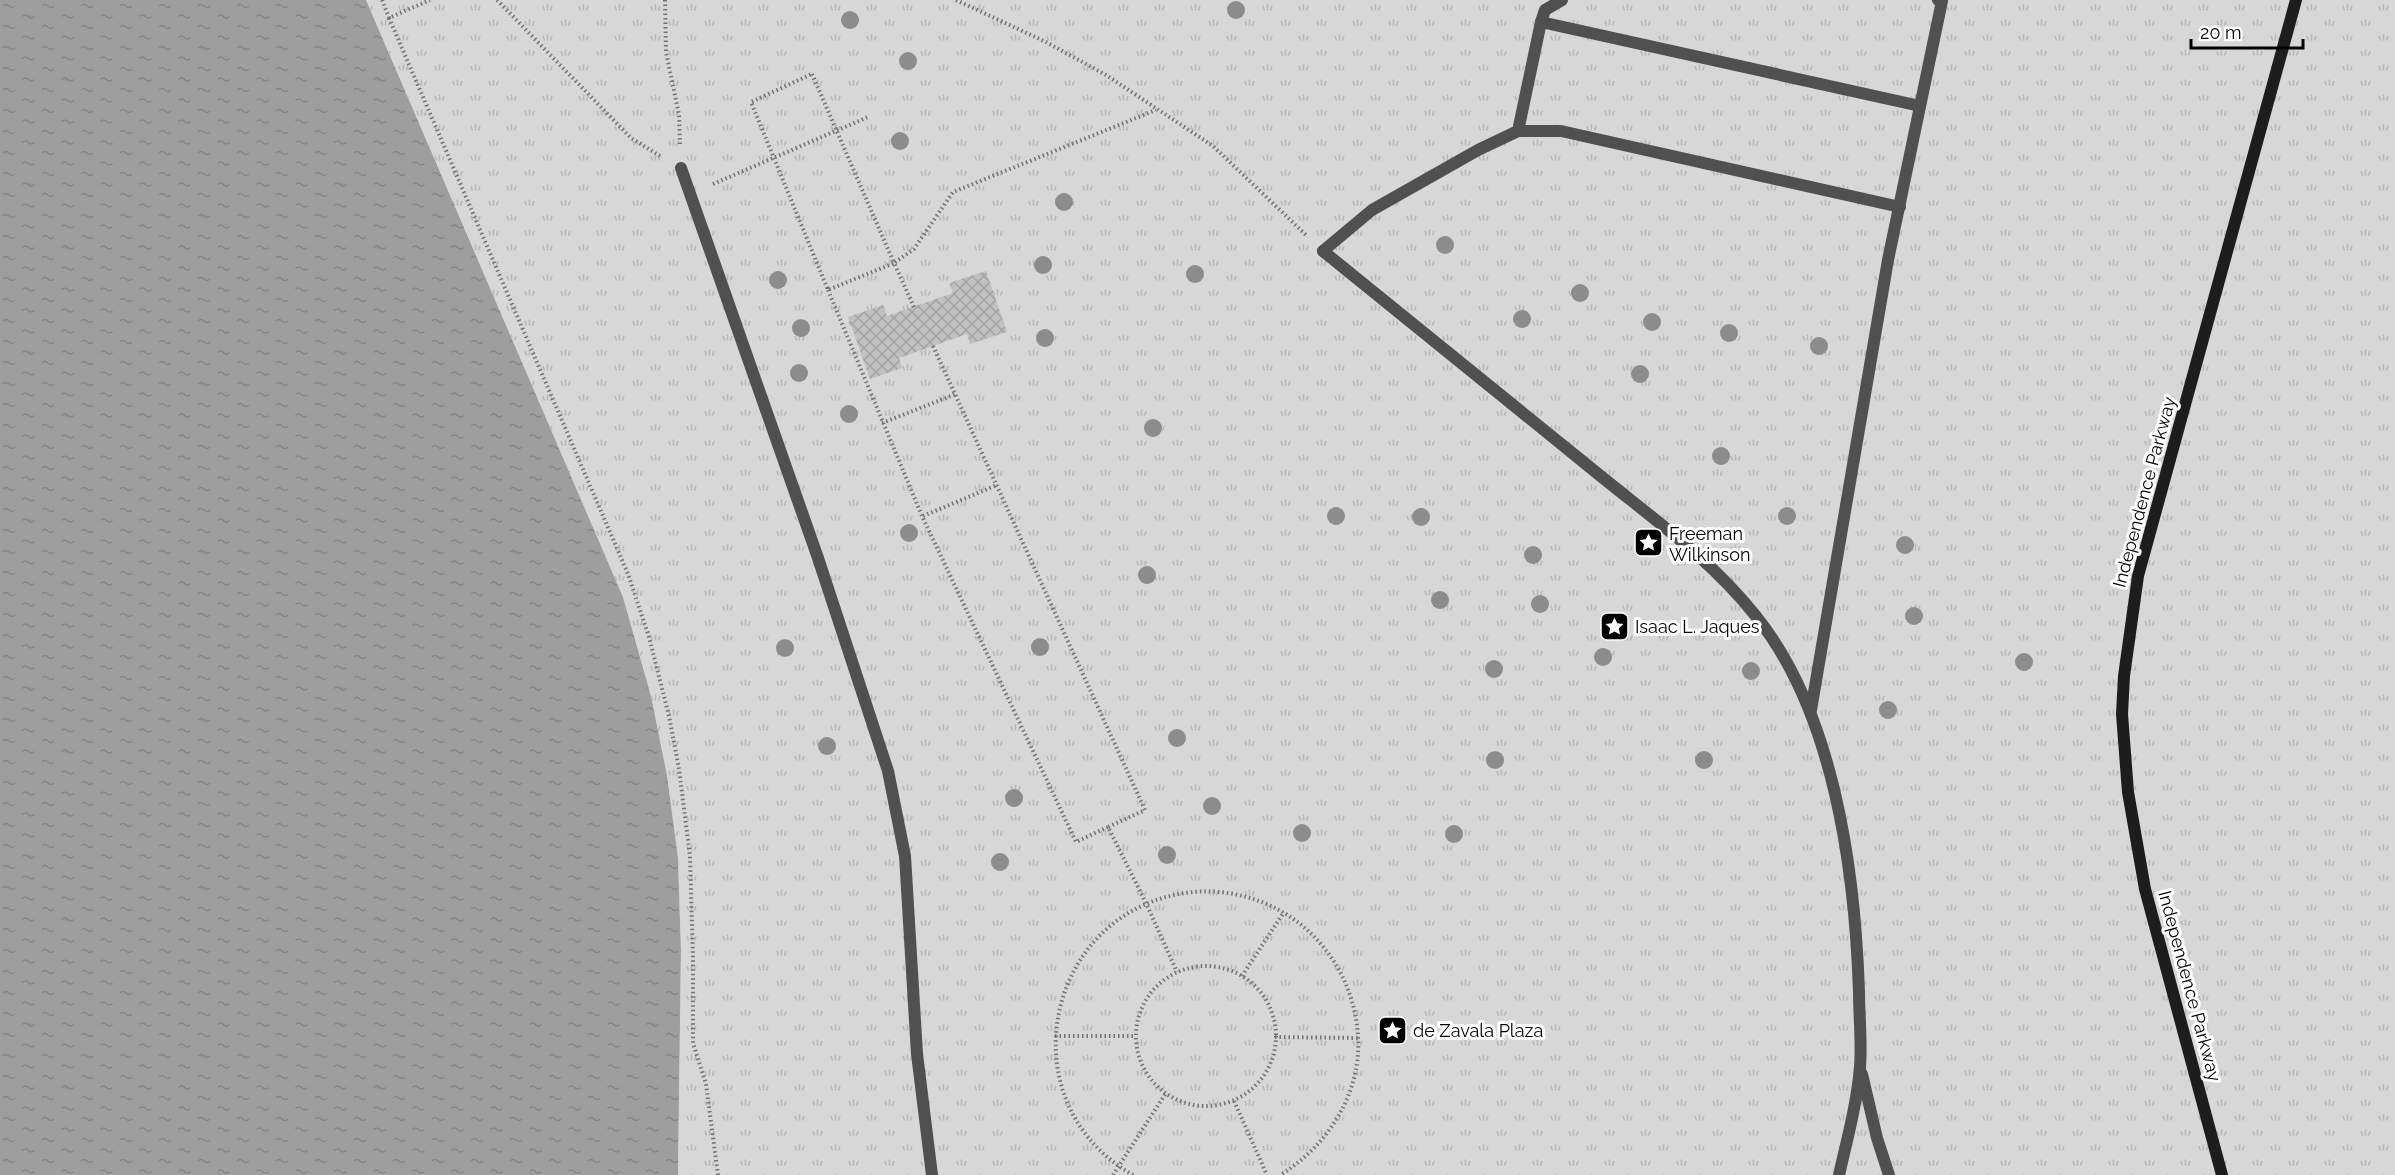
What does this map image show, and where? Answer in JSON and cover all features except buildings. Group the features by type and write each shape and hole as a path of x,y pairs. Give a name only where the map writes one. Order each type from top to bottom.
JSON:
{"main road":[{"name":"Independence Parkway","path":"2222,1175 2145,889 2134,834 2122,714 2124,676 2138,576 2296,0"}],"street":[{"path":"1518,130 1545,10 1562,0"},
{"path":"1811,710 1888,260 1942,1 1938,0"},
{"path":"1541,22 1920,106"},
{"path":"1889,1175 1877,1138 1860,1067 1857,939 1834,794 1811,710 1775,642 1755,615 1699,556 1323,251 1372,210 1518,130 1561,131 1900,207"},
{"path":"681,168 818,558 888,771 904,856 917,1054 932,1175"},
{"path":"1839,1175 1860,1067"}],"path":[{"path":"382,0 628,574 649,637 669,716 687,834 693,959 693,1043 706,1084 718,1175"},
{"path":"389,18 430,0"},
{"path":"497,0 630,138 681,168"},
{"path":"665,0 666,52 679,115 681,168"},
{"path":"956,0 1046,42 1106,75 1214,146 1323,251"},
{"path":"914,307 812,74 751,102 922,516 1076,842 1145,810 933,345"},
{"path":"828,290 894,263 914,249 953,192 1157,110"},
{"path":"690,194 868,117"},
{"path":"882,423 956,394"},
{"path":"922,516 997,485"},
{"path":"1108,827 1177,972"},
{"path":"1133,1175 1119,1167 1091,1142 1070,1110 1058,1074 1055,1036 1064,991 1073,970 1086,950 1120,918 1146,903 1180,894 1224,892 1265,903 1284,912 1318,939 1332,957 1351,995 1358,1038 1355,1074 1342,1109 1323,1139 1280,1175"},
{"path":"1242,976 1284,912"},
{"path":"1197,966 1224,968 1242,976 1267,1001 1276,1030 1272,1060 1256,1086 1234,1101 1204,1106 1178,1101 1156,1086 1142,1064 1136,1036 1139,1013 1153,991 1177,972 1197,966"},
{"path":"1055,1036 1136,1036"},
{"path":"1275,1037 1358,1038"},
{"path":"1113,1175 1166,1093"},
{"path":"1234,1101 1267,1175"}],"green space":[{"path":"366,0 2395,0 2395,1175 678,1175 681,950 678,858 667,775 651,696 623,597"}],"water":[{"path":"0,0 366,0 623,597 651,696 667,775 678,858 681,950 678,1175 0,1175"}],"place":[{"name":"Freeman Wilkinson","path":"1648,543"},
{"name":"Isaac L. Jaques","path":"1614,626"},
{"name":"de Zavala Plaza","path":"1392,1030"}]}
